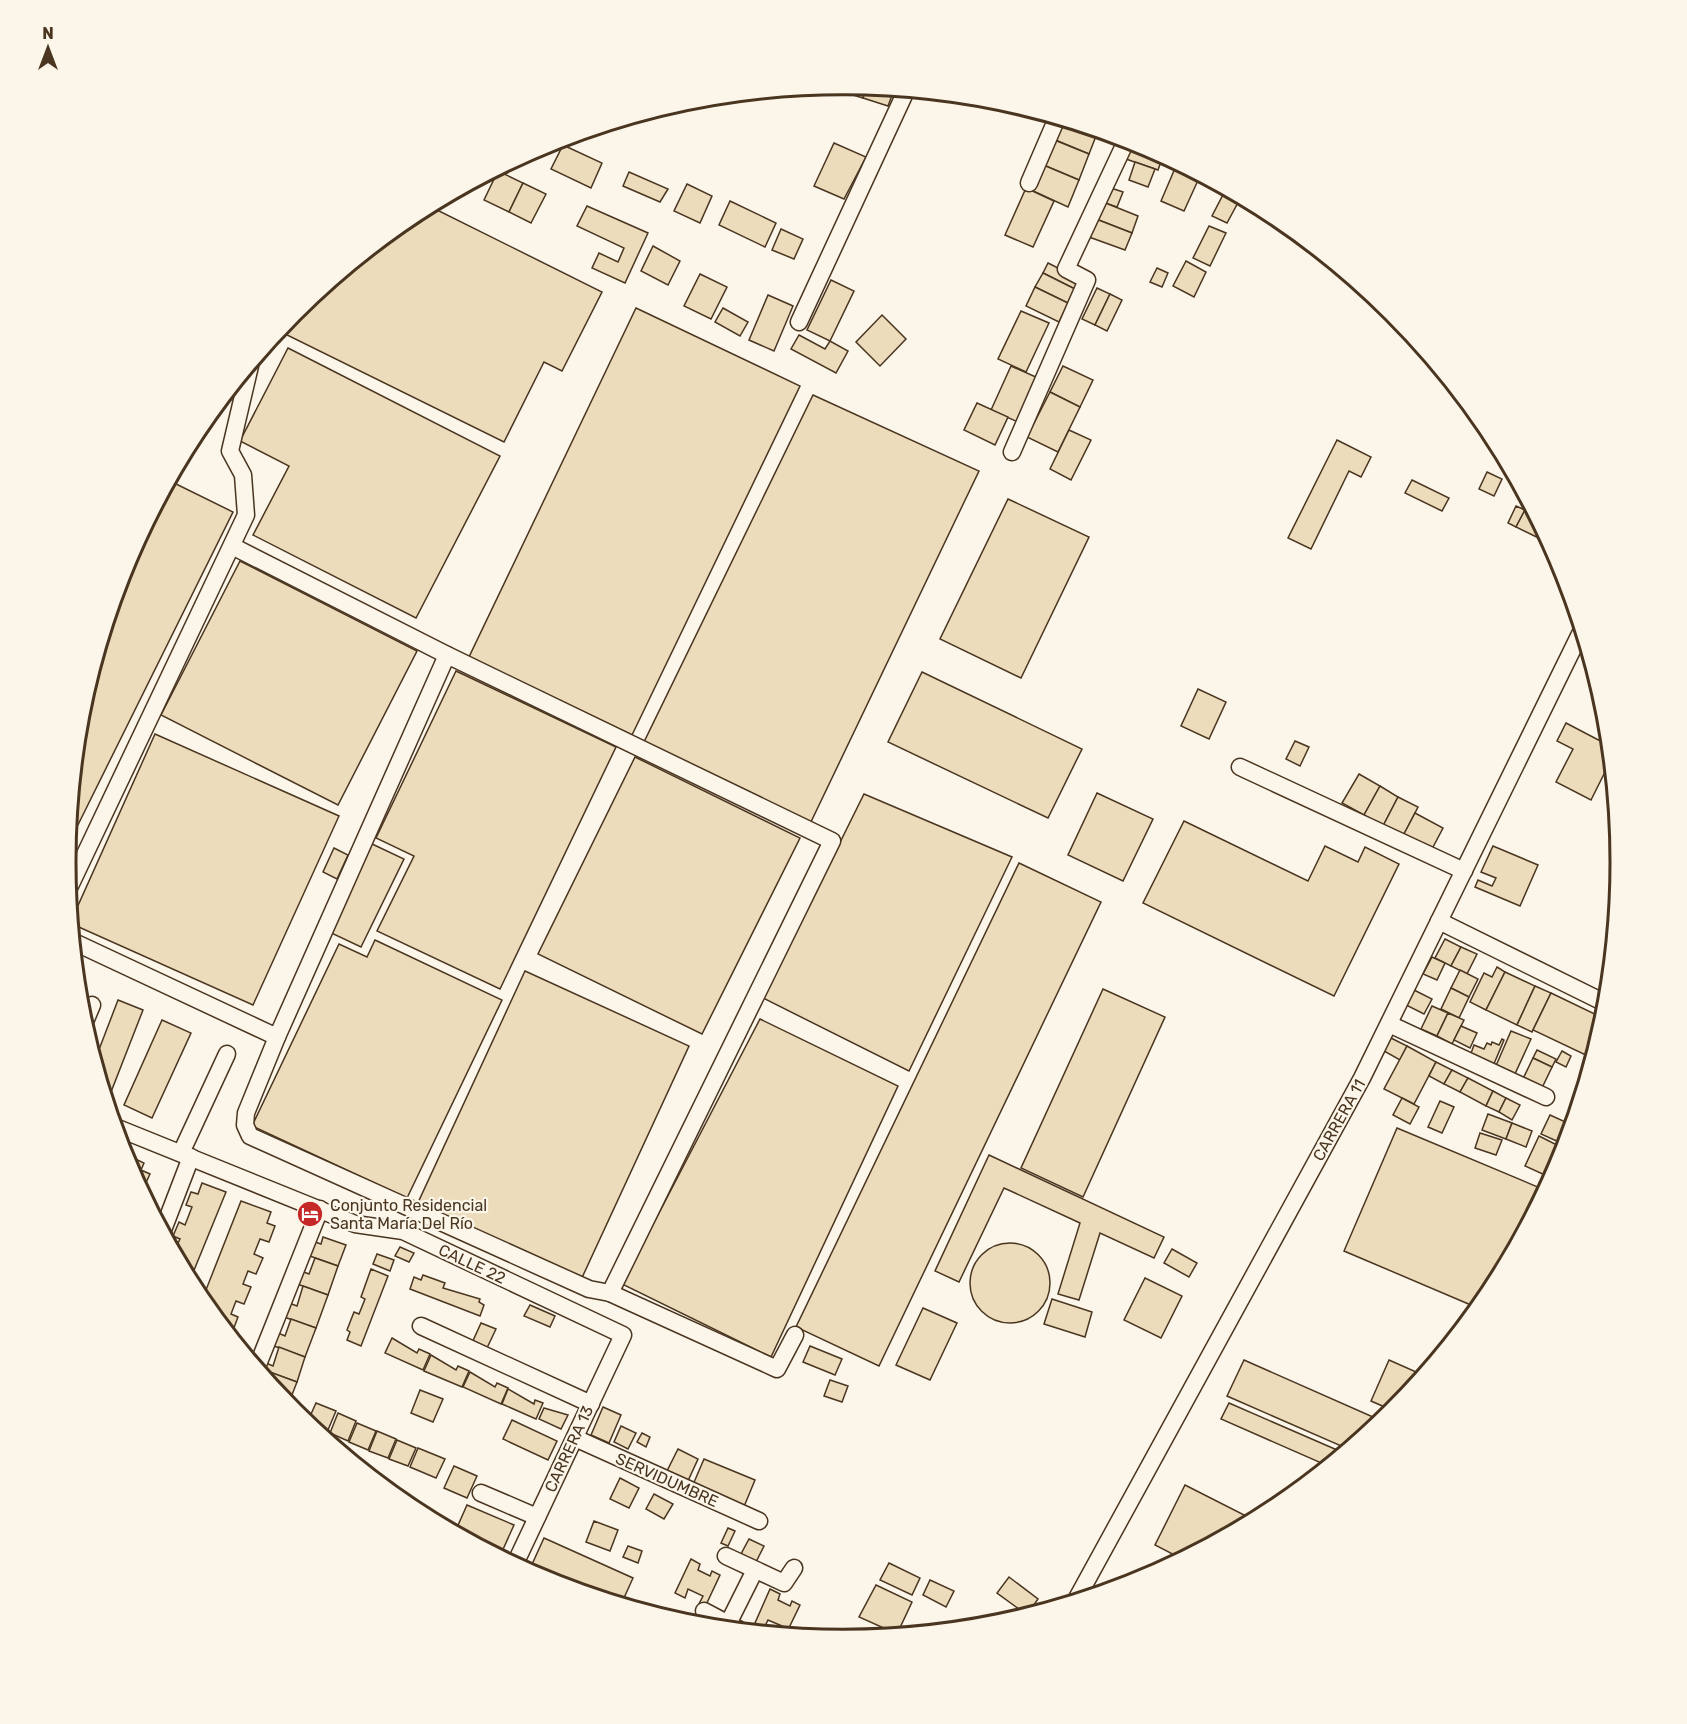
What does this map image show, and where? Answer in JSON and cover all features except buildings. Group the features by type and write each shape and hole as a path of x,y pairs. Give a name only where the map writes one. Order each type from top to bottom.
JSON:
{"street":[{"path":"799,322 903,98"},
{"path":"1029,183 1054,125"},
{"path":"1012,452 1087,280 1066,268 1123,148"},
{"path":"76,872 246,515 243,475 230,451 246,381"},
{"path":"232,546 447,655 832,841 610,1293"},
{"name":"CARRERA 11","path":"1081,1591 1358,1087 1577,640"},
{"path":"447,655 277,1037 246,1113 245,1125 250,1136 589,1289 610,1293 777,1369 795,1335"},
{"path":"1240,767 1464,871"},
{"path":"1439,921 1598,1000"},
{"path":"81,945 277,1037"},
{"path":"1389,1024 1546,1096"},
{"path":"166,1220 186,1155 227,1054"},
{"name":"CALLE 22","path":"125,1131 355,1224 402,1231 623,1335"},
{"path":"260,1359 320,1209"},
{"path":"421,1326 591,1404"},
{"name":"CARRERA 13","path":"518,1557 623,1335"},
{"name":"SERVIDUMBRE","path":"575,1438 759,1521"},
{"path":"481,1493 537,1517"},
{"path":"726,1556 784,1582 794,1568"},
{"path":"733,1620 755,1570"},
{"path":"704,1611 714,1617"}],"place":[{"name":"Conjunto Residencial Santa María Del Río","path":"310,1214"}]}
